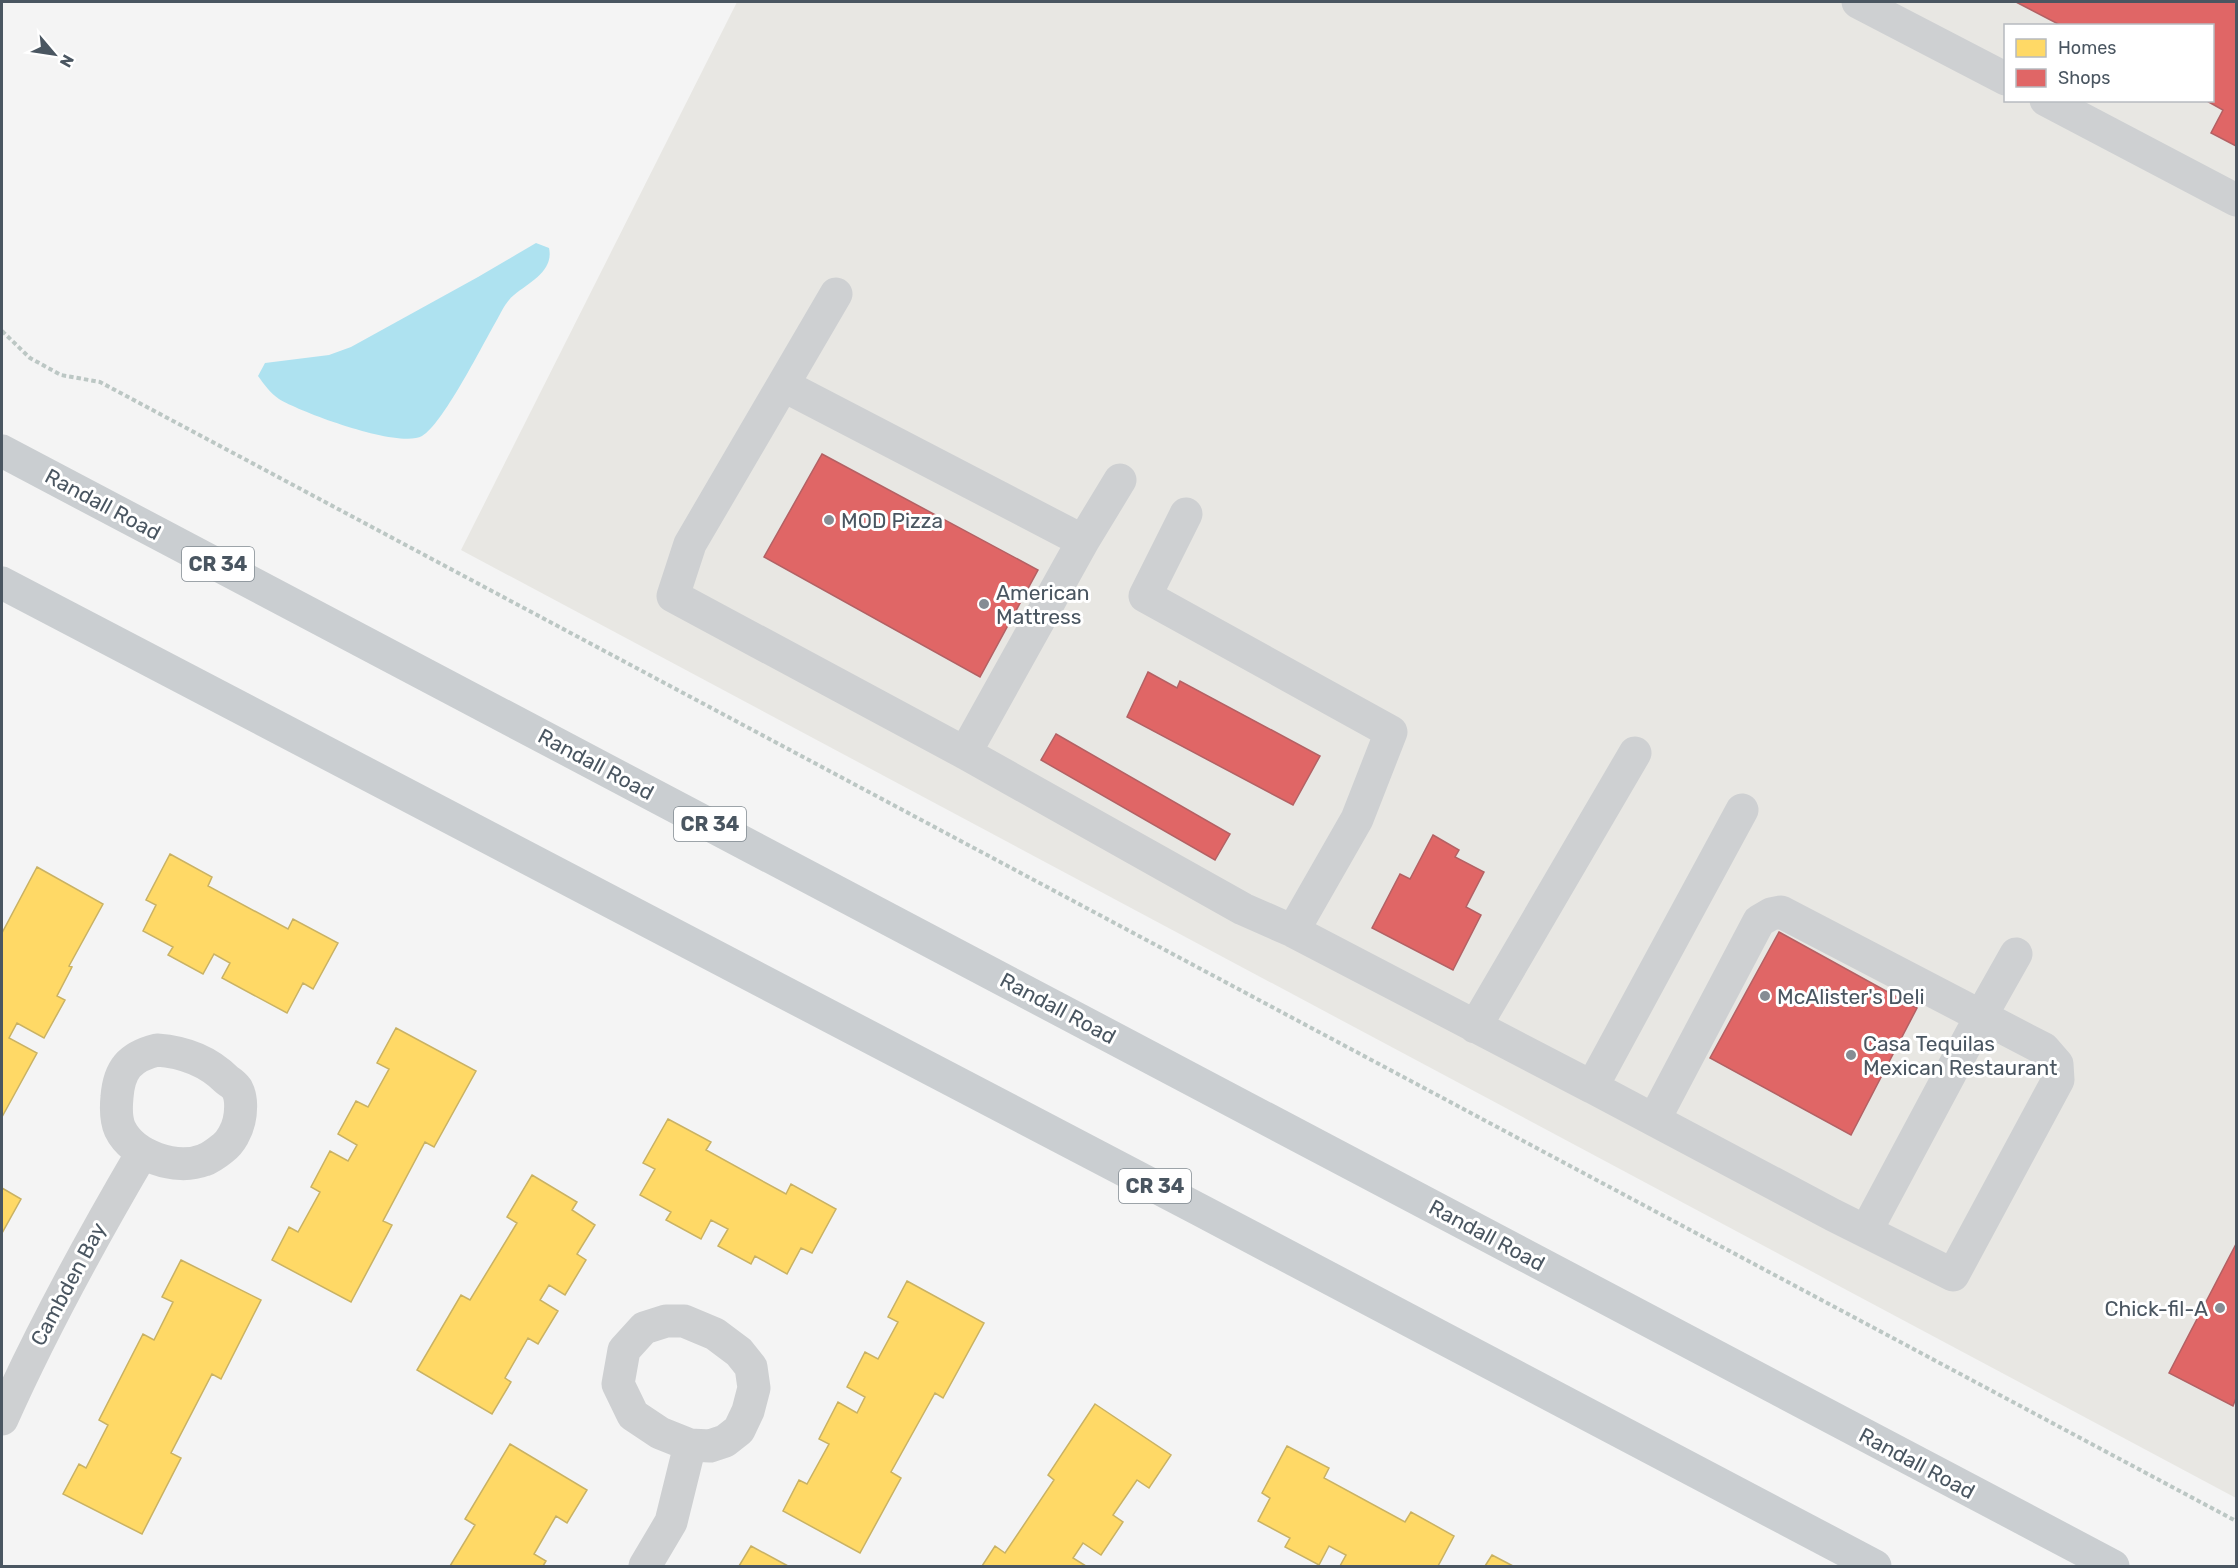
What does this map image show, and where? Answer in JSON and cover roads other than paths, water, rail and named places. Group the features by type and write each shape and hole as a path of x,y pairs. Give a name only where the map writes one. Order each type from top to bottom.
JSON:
{"main road":[{"name":"Randall Road","path":"2,451 2113,1566"},
{"name":"CR 34","path":"2,583 1875,1566"}],"street":[{"path":"1858,2 2004,78"},
{"path":"2050,102 2236,200"},
{"path":"836,294 690,544 673,596 965,753 1244,909 1293,931 1866,1231 1953,1275 2058,1080 2057,1064 2044,1049 1781,912 1771,914 1759,921 1654,1120"},
{"path":"783,385 1083,541"},
{"path":"965,753 1083,541 1120,480"},
{"path":"1186,514 1145,596 1391,732 1357,819 1293,931"},
{"path":"1475,1027 1635,753"},
{"path":"1592,1087 1742,810"},
{"path":"1866,1231 2016,954"},
{"name":"Cambden Bay","path":"2,1419 33,1349 88,1245 142,1153"},
{"path":"645,1566 671,1522 690,1445"}],"water":[{"path":"536,243 549,248 550,256 544,270 508,301 450,402 440,417 422,436 410,439 373,434 308,413 279,399 258,376 265,363 329,355 351,347"}],"place":[{"name":"MOD Pizza","path":"829,520"},
{"name":"American Mattress","path":"984,604"},
{"name":"McAlister's Deli","path":"1765,996"},
{"name":"Casa Tequilas Mexican Restaurant","path":"1851,1055"},
{"name":"Chick-fil-A","path":"2220,1308"}]}
